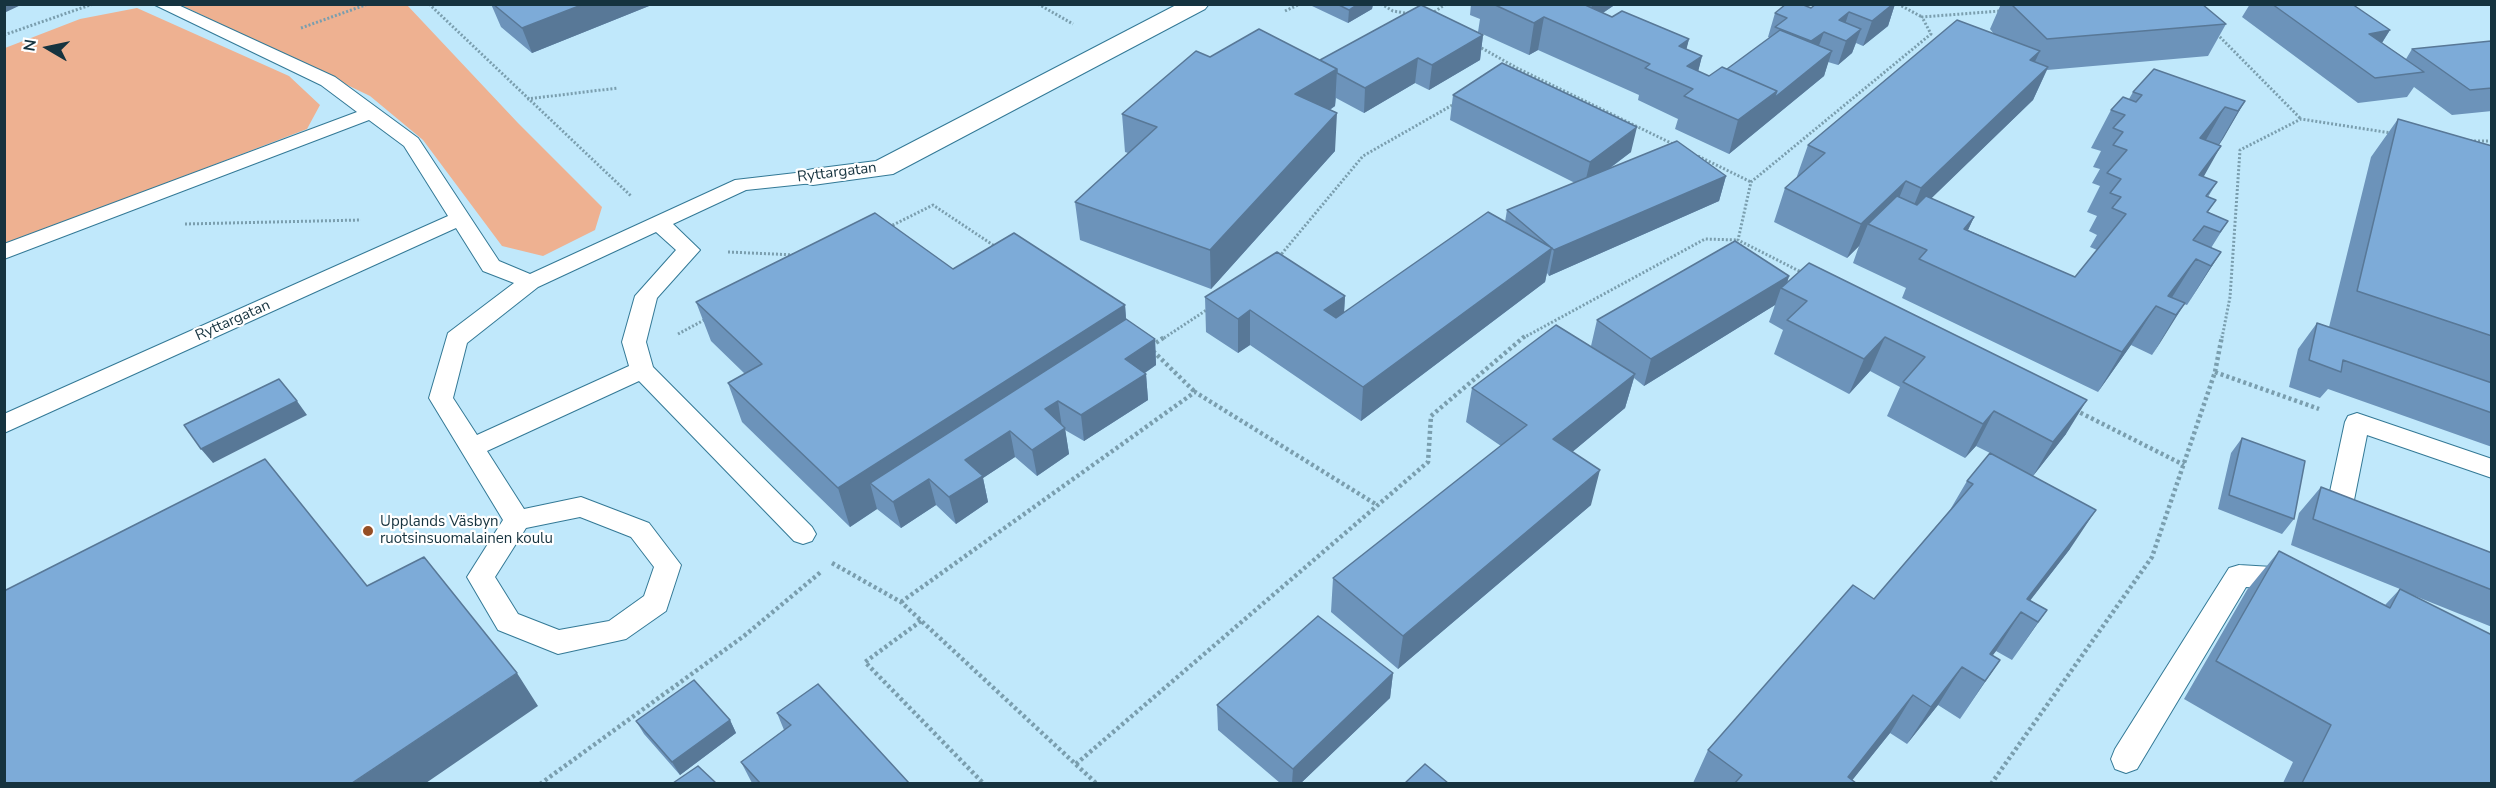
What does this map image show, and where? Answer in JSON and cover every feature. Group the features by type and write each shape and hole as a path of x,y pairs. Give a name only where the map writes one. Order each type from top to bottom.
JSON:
{"street":[{"name":"Ryttargatan","path":"813,177 883,168 1197,4"}],"lane":[{"path":"161,4 328,81 411,142 491,266 530,282"},
{"path":"4,252 371,113"},
{"name":"Ryttargatan","path":"517,520 441,398 456,339 530,282 660,224 741,184 813,177"},
{"name":"Ryttargatan","path":"4,424 461,218"},
{"path":"660,224 689,250 646,296 634,342 642,370 803,534"},
{"path":"473,447 642,370"},
{"path":"2371,528 2338,515 2357,422 2492,469"},
{"path":"581,507 640,530 668,565 656,603 616,631 558,642 508,622 481,578 517,520 581,507"},
{"path":"2126,759 2239,576 2304,579 2314,585"}],"path":[{"path":"4,35 93,4"},
{"path":"252,46 368,4"},
{"path":"429,4 660,224"},
{"path":"1286,11 1300,4"},
{"path":"1382,4 1393,10 1415,15"},
{"path":"1436,22 1426,16 1446,4"},
{"path":"1898,4 1922,17 2012,11"},
{"path":"1738,240 1751,182 1930,34 1922,17"},
{"path":"2215,32 2301,119"},
{"path":"1476,45 1517,68 1676,146"},
{"path":"1506,74 1517,68"},
{"path":"527,99 618,88"},
{"path":"1275,261 1363,156 1465,98"},
{"path":"1991,783 2152,556 2215,372 2230,297 2240,150 2301,119 2402,135"},
{"path":"2468,141 2492,141"},
{"path":"1698,156 1751,182"},
{"path":"882,231 933,205 1002,250"},
{"path":"178,224 367,220"},
{"path":"1076,764 1428,462 1431,416 1528,334 1705,239 1738,240 1812,277"},
{"path":"689,250 807,255"},
{"path":"1208,309 1149,347 1195,392 1377,505"},
{"path":"634,342 666,340 707,319"},
{"path":"2215,372 2357,422"},
{"path":"901,602 1195,392"},
{"path":"2067,406 2184,465"},
{"path":"803,534 832,563 901,602 1093,782"},
{"path":"540,783 744,636 832,563"},
{"path":"921,621 865,662 984,783"}],"shaded area":[{"path":"181,5 407,5 518,123 602,207 595,230 543,256 502,246 423,140 370,96"},
{"path":"137,8 289,76 320,105 307,129 5,245 5,48 80,19"}],"building":[{"path":"493,4 584,4 522,28"},
{"path":"1337,4 1358,4 1349,10"},
{"path":"1493,4 1583,4 1612,17 1622,11 1689,39 1679,46 1702,56 1687,66 1709,76 1722,67 1777,91 1738,120 1684,96 1693,89 1645,68 1650,64 1544,17 1534,23"},
{"path":"1786,4 1801,4 1811,8 1816,4 1893,4 1872,21 1849,12 1839,20 1861,29 1846,41 1824,32 1811,41 1775,27 1787,18 1775,13"},
{"path":"2011,4 2202,4 2226,24 2047,39"},
{"path":"2272,4 2352,4 2390,30 2369,34 2424,72 2375,78"},
{"path":"1421,5 1483,35 1432,65 1418,58 1365,88 1337,73 1337,69 1320,60"},
{"path":"1957,20 2040,51 2030,60 2048,67 1921,188 1906,181 1861,224 1785,188 1825,153 1808,145"},
{"path":"1259,29 1337,69 1295,94 1337,113 1210,250 1075,202 1157,127 1122,114 1196,51 1210,57"},
{"path":"1780,30 1832,51 1774,98 1777,91 1727,69"},
{"path":"2491,41 2492,88 2470,90 2412,49"},
{"path":"1502,63 1637,127 1590,162 1453,95"},
{"path":"2154,69 2245,101 2238,111 2225,107 2200,138 2221,146 2199,175 2217,182 2206,196 2216,200 2207,212 2228,221 2220,232 2204,226 2193,240 2221,252 2211,266 2196,259 2168,296 2185,303 2176,315 2156,306 2122,352 1919,259 1927,250 1868,224 1897,196 1917,205 1926,196 1974,217 1964,229 2075,277 2126,214 2112,208 2121,197 2110,193 2121,179 2107,173 2127,150 2113,145 2123,132 2113,128 2125,115 2111,110 2123,97 2136,102 2142,95 2133,92"},
{"path":"2398,119 2492,146 2492,336 2357,291"},
{"path":"1677,141 1726,176 1554,250 1507,210"},
{"path":"1488,212 1552,248 1363,387 1250,310 1238,319 1205,297 1277,252 1345,296 1324,310 1336,318"},
{"path":"875,213 953,269 1014,233 1125,305 838,488 728,383 762,364 696,302"},
{"path":"1735,241 1789,276 1651,359 1597,320"},
{"path":"1809,263 2087,400 2053,442 1994,411 1983,424 1903,382 1925,357 1885,337 1864,359 1787,320 1807,301 1781,288"},
{"path":"1126,319 1155,339 1125,359 1146,374 1081,415 1058,401 1045,409 1065,428 1032,450 1010,431 965,460 983,476 949,497 929,479 893,502 870,483"},
{"path":"2317,323 2492,383 2492,413 2343,360 2341,372 2309,360"},
{"path":"1556,325 1635,374 1553,439 1600,470 1403,636 1333,578 1527,425 1472,388"},
{"path":"279,379 297,401 201,449 184,425"},
{"path":"2242,438 2305,461 2294,519 2229,495"},
{"path":"1990,453 2096,510 2027,599 2047,610 2038,622 2021,612 1990,654 2000,660 1985,681 1962,667 1931,707 1913,695 1848,777 1856,783 1735,783 1742,775 1708,750 1853,585 1874,599 1973,484 1967,481"},
{"path":"265,459 367,586 424,557 517,673 352,783 4,783 4,591"},
{"path":"2321,487 2492,553 2492,590 2313,519"},
{"path":"2279,551 2390,608 2400,589 2492,635 2492,783 2302,783 2331,725 2216,661"},
{"path":"1318,616 1393,673 1293,769 1217,705"},
{"path":"694,680 730,720 672,762 636,721"},
{"path":"818,684 909,783 760,783 741,762 791,725 777,713"},
{"path":"1425,764 1448,783 1405,783"},
{"path":"698,766 716,783 673,783"}],"place":[{"name":"Upplands Väsbyn ruotsinsuomalainen koulu","path":"368,531"}]}
